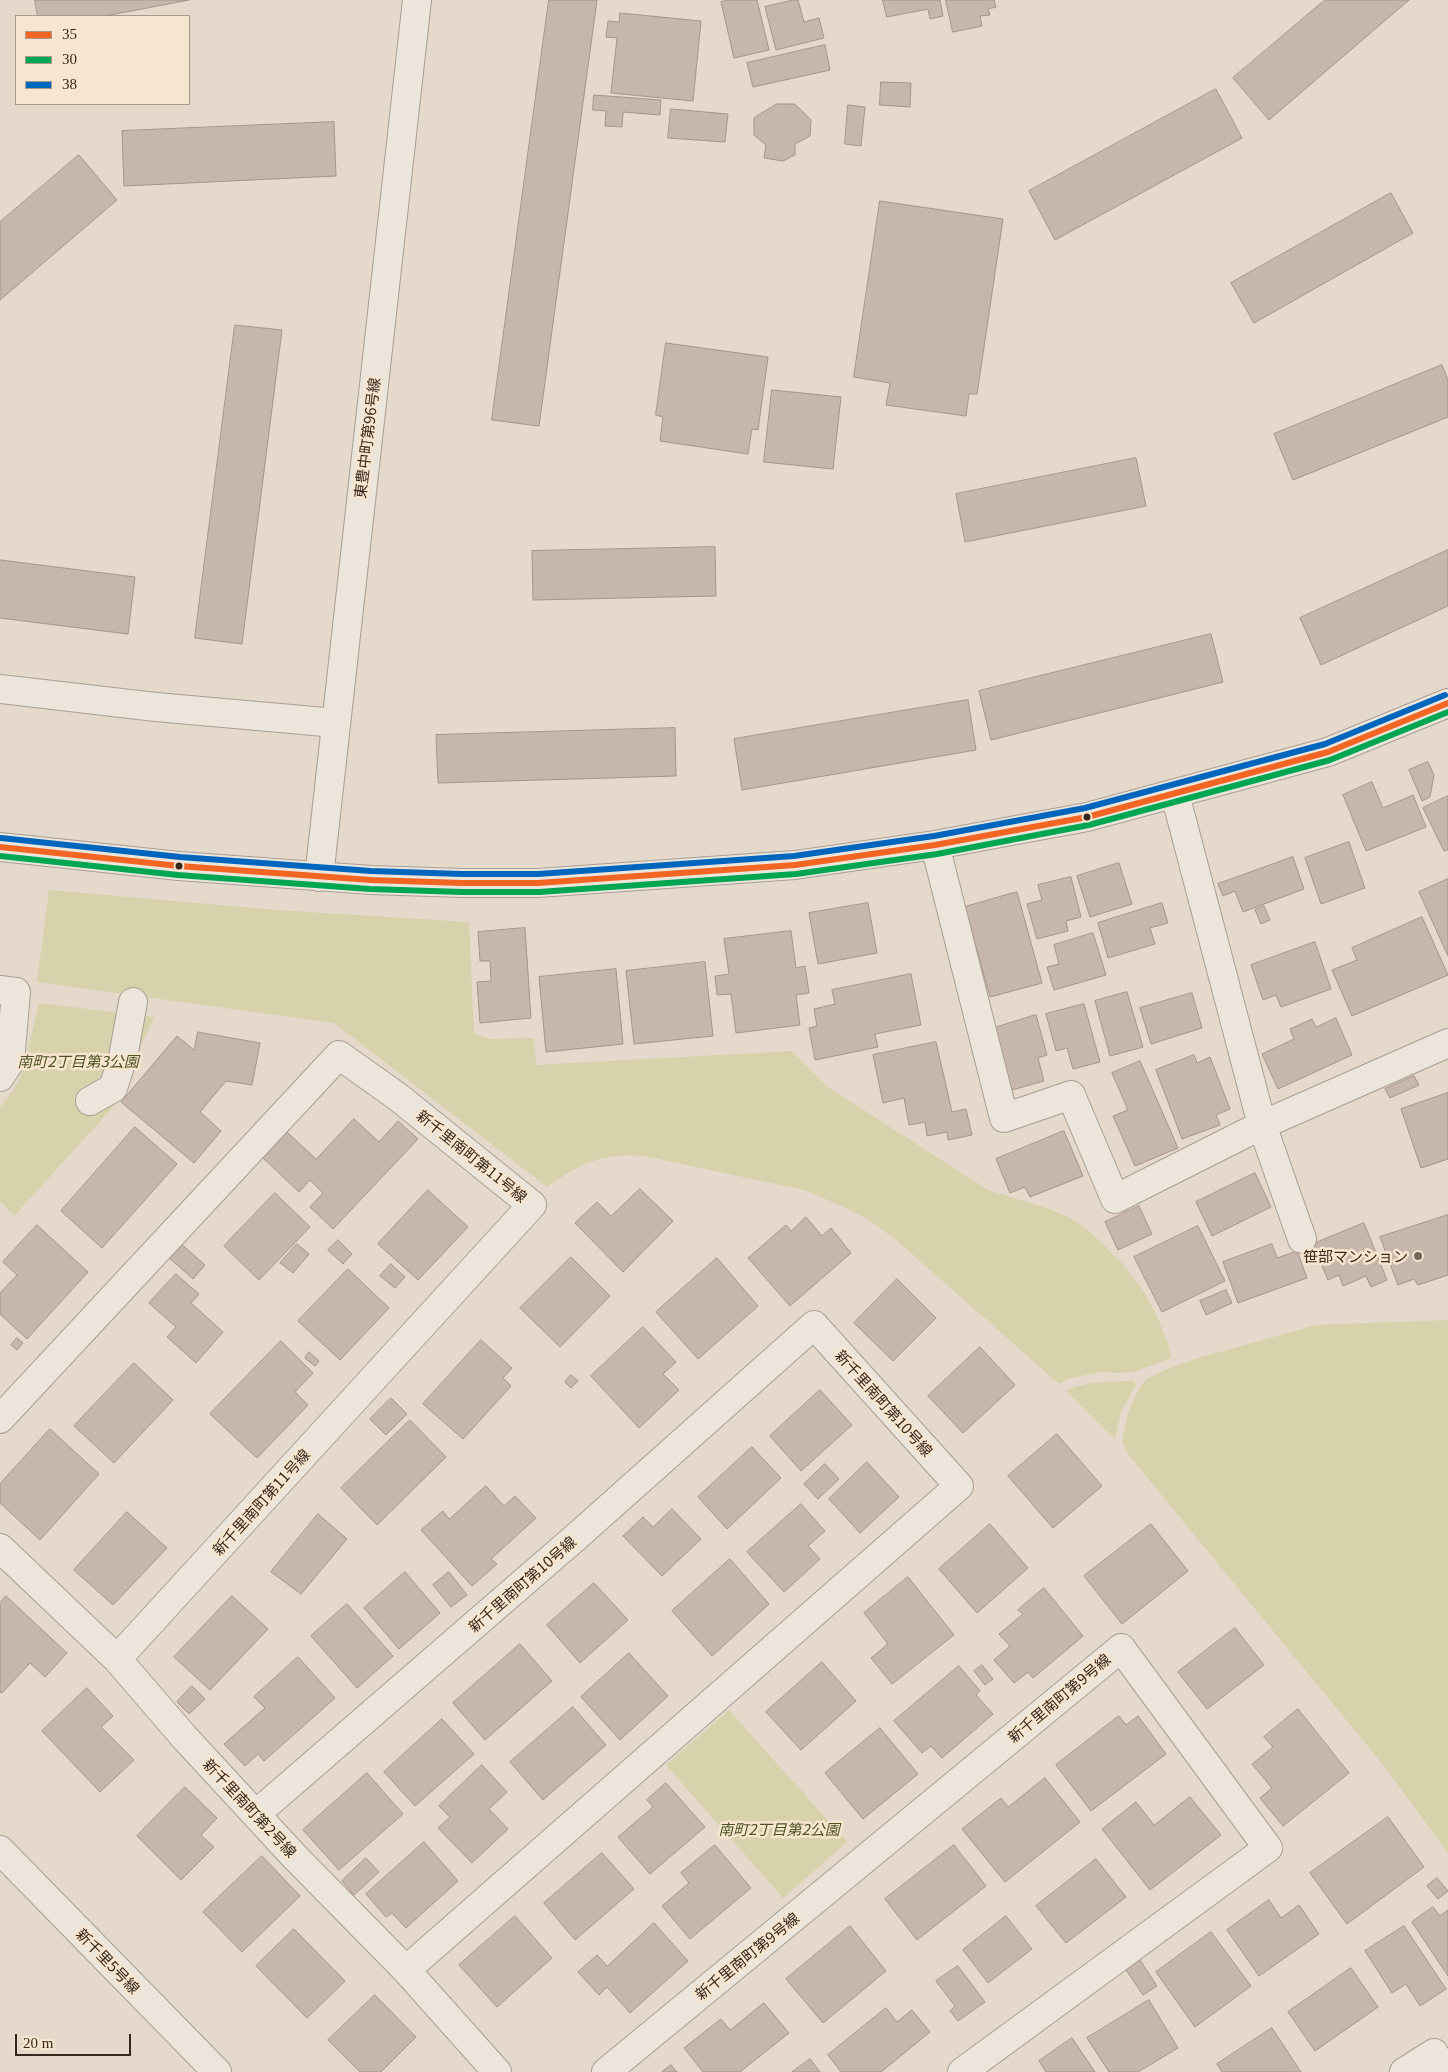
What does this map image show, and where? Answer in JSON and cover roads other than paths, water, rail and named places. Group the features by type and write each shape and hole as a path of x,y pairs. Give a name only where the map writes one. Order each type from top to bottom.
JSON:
{"street":[{"name":"東豊中町第96号線","path":"319,877 417,0"},
{"path":"0,689 156,707 336,723"},
{"path":"0,848 179,866 319,877 462,884 538,883 795,866 935,846 1087,817 1328,752 1448,703"},
{"path":"1175,794 1262,1126 1302,1239"},
{"path":"935,846 1004,1118 1071,1095 1115,1199 1262,1126 1448,1043"},
{"path":"0,990 16,992 10,1062 0,1077"},
{"path":"90,1101 113,1088 123,1057 133,1002"},
{"name":"新千里南町第11号線","path":"0,1418 338,1055 398,1097 532,1205 117,1660"},
{"name":"新千里南町第10号線","path":"256,1814 576,1537 814,1325 959,1486 406,1970"},
{"name":"新千里南町第2号線","path":"0,1548 117,1660 256,1814 406,1970 497,2072"},
{"name":"新千里南町第9号線","path":"606,2072 1120,1648 1268,1848 962,2072"},
{"name":"新千里5号線","path":"0,1850 216,2072"},
{"path":"1404,2072 1434,2053 1446,2072"}],"place":[{"name":"笹部マンション","path":"1418,1256"}],"park label":[{"name":"南町2丁目第3公園","path":"78,1061"},
{"name":"南町2丁目第2公園","path":"779,1829"}]}
